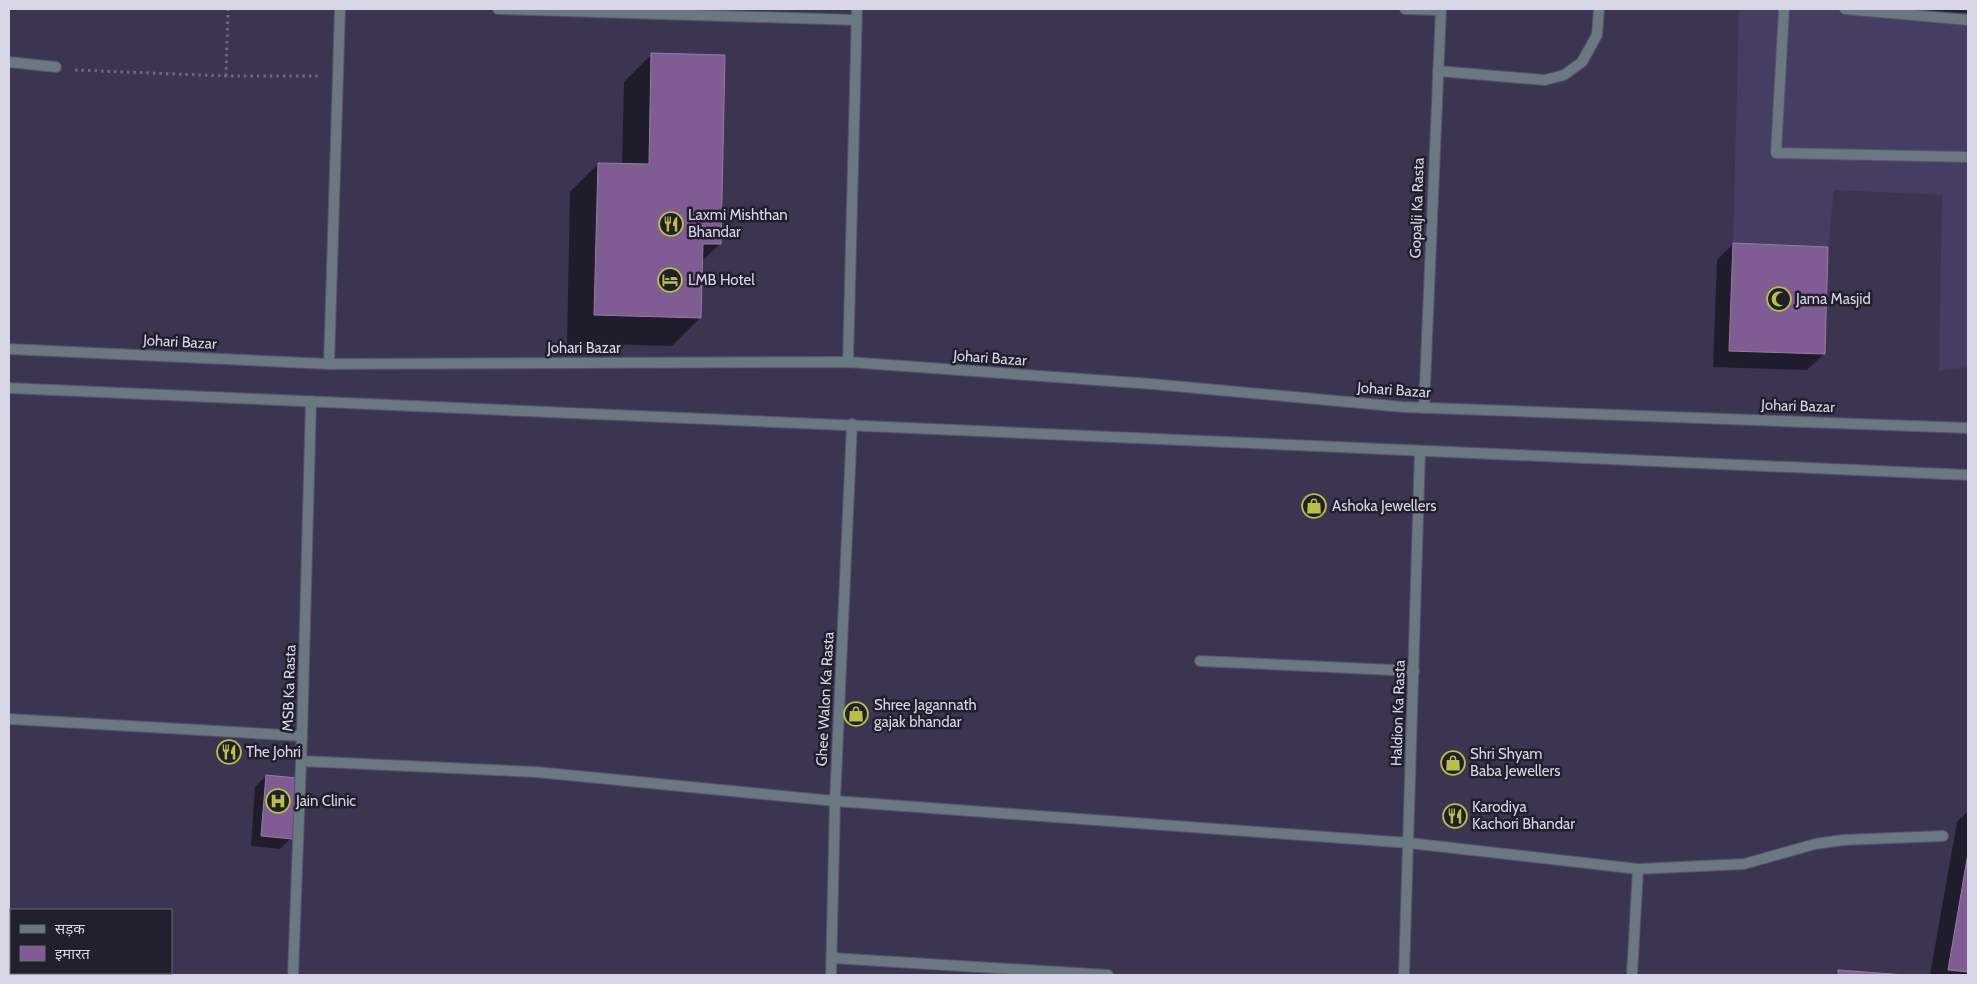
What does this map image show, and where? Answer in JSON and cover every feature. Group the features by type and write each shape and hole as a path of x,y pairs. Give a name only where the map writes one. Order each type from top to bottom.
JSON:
{"street":[{"path":"329,364 340,9"},
{"path":"498,9 856,20"},
{"path":"848,362 857,9"},
{"path":"1405,9 1441,10"},
{"path":"1438,71 1545,80 1564,76 1582,62 1597,34 1599,9"},
{"path":"1784,9 1776,153 1968,157"},
{"path":"1845,9 1890,11 1968,20"},
{"name":"Gopalji Ka Rasta","path":"1424,408 1441,10"},
{"path":"9,62 56,67"},
{"name":"Johari Bazar","path":"9,349 329,364 848,362 1152,384 1424,408 1968,428"},
{"path":"9,388 1968,475"},
{"name":"MSB Ka Rasta","path":"292,975 302,762 312,401"},
{"name":"Ghee Walon Ka Rasta","path":"832,975 835,801 852,424"},
{"name":"Haldion Ka Rasta","path":"1404,975 1420,451"},
{"path":"1200,661 1414,671"},
{"path":"9,719 302,736"},
{"path":"302,762 536,772 835,801 1409,843 1638,869 1744,864 1815,844 1843,840 1943,836"},
{"path":"1632,975 1638,869"},
{"path":"832,958 1108,975"},
{"path":"74,974 87,975"}],"path":[{"path":"226,76 228,9"},
{"path":"56,67 89,72 226,76 339,76"}],"shaded area":[{"path":"1739,9 1968,9 1968,367 1939,371 1942,195 1834,190 1828,247 1733,243"}],"building":[{"path":"651,53 725,55 721,244 703,244 701,318 594,315 598,163 649,164"},
{"name":"Jama Masjid","path":"1733,243 1828,247 1825,354 1729,351"},
{"path":"266,775 297,778 293,839 261,836"},
{"path":"1968,853 1968,972 1948,970"},
{"path":"1838,970 1906,975 1838,975"}],"place":[{"name":"Laxmi Mishthan Bhandar","path":"671,224"},
{"name":"LMB Hotel","path":"670,280"},
{"name":"Jama Masjid","path":"1779,299"},
{"name":"Ashoka Jewellers","path":"1314,506"},
{"name":"Shree Jagannath gajak bhandar","path":"856,714"},
{"name":"The Johri","path":"229,752"},
{"name":"Shri Shyam Baba Jewellers","path":"1453,763"},
{"name":"Jain Clinic","path":"278,801"},
{"name":"Karodiya Kachori Bhandar","path":"1455,816"}]}
